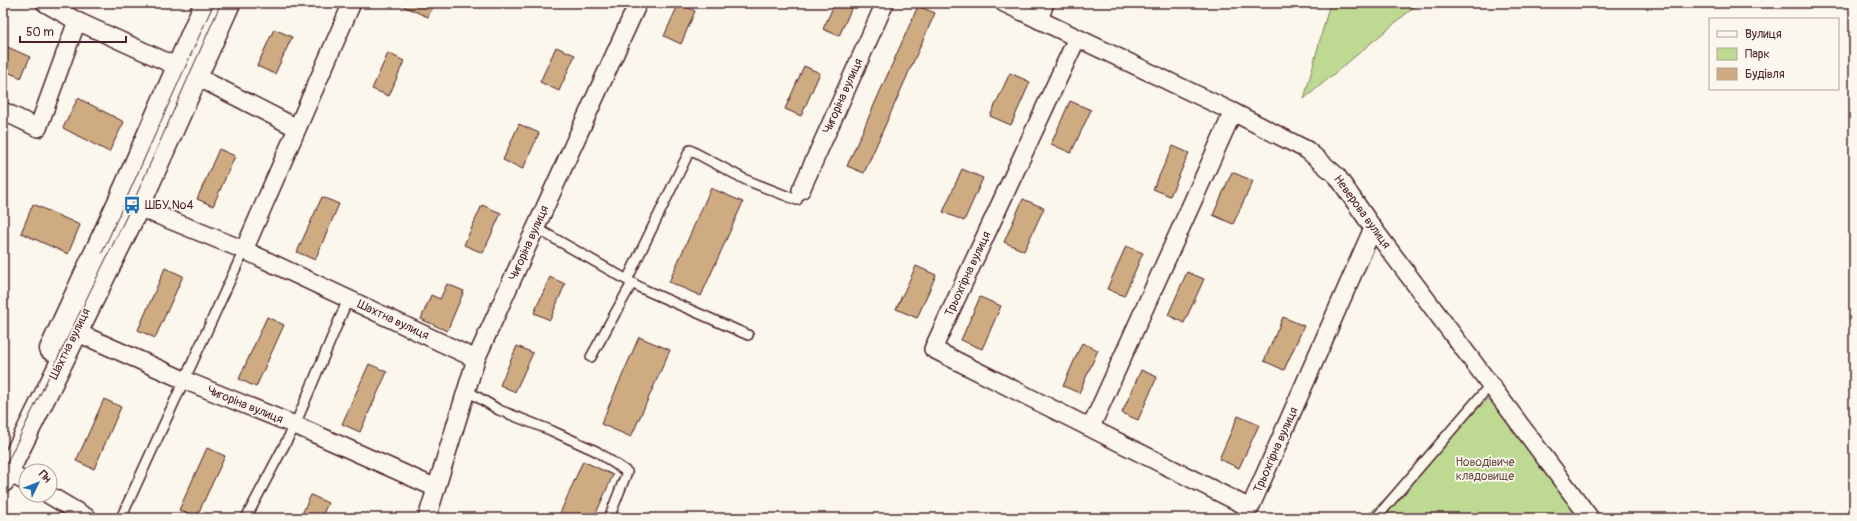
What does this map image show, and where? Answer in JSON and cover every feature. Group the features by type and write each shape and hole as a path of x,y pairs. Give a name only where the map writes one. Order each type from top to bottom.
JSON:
{"main road":[{"name":"Шахтна вулиця","path":"188,72 206,3"},
{"name":"Шахтна вулиця","path":"4,468 128,204 188,72 229,3"},
{"name":"Шахтна вулиця","path":"4,468 76,332 128,204"}],"street":[{"path":"45,3 77,21 188,72 297,128"},
{"path":"244,250 352,3"},
{"name":"Чигоріна вулиця","path":"427,518 476,359 638,3"},
{"name":"Чигоріна вулиця","path":"801,190 885,3"},
{"name":"Неверова вулиця","path":"1004,3 1233,112 1307,150 1337,176 1373,228 1590,518"},
{"path":"1039,20 1045,3"},
{"path":"3,111 38,128 77,21"},
{"name":"Трьохгірна вулиця","path":"1077,38 933,349 1250,508 1373,228"},
{"path":"1091,428 1233,112"},
{"name":"Шахтна вулиця","path":"128,204 244,250 476,359"},
{"name":"Чигоріна вулиця","path":"76,332 184,380 295,425 436,488"},
{"path":"4,468 18,477"},
{"path":"58,500 88,518"}],"lane":[{"path":"592,357 630,282 690,150 746,180 797,200 801,190"},
{"path":"536,228 630,282 748,335"},
{"path":"121,518 244,250"},
{"path":"246,518 295,425 348,299"},
{"path":"1376,518 1491,384"},
{"path":"466,390 499,410 596,451 627,472 609,518"}],"green space":[{"path":"1330,3 1419,3 1304,99"},
{"name":"Новодівиче кладовище","path":"1491,396 1581,518 1365,518"}],"building":[{"path":"396,3 434,3 428,17"},
{"path":"679,3 695,11 681,44 664,36"},
{"path":"835,3 854,3 839,36 823,29"},
{"path":"918,6 935,13 864,173 847,166"},
{"path":"274,29 292,37 275,74 257,66"},
{"path":"3,45 30,57 21,78 3,70"},
{"path":"556,47 575,55 559,91 540,82"},
{"path":"388,53 404,61 389,96 372,89"},
{"path":"804,66 820,73 801,116 785,109"},
{"path":"1010,73 1030,82 1011,125 990,116"},
{"path":"78,98 124,122 109,152 63,128"},
{"path":"1070,101 1091,110 1071,153 1051,144"},
{"path":"519,124 539,133 523,169 503,160"},
{"path":"1173,146 1189,153 1170,196 1153,189"},
{"path":"219,149 235,156 213,206 197,199"},
{"path":"962,169 983,178 964,221 943,212"},
{"path":"1232,172 1253,181 1233,224 1213,215"},
{"path":"711,188 743,202 701,296 669,282"},
{"path":"322,197 339,204 315,260 297,252"},
{"path":"1023,199 1044,208 1024,251 1004,242"},
{"path":"33,204 80,225 68,254 21,233"},
{"path":"482,205 501,213 483,253 464,245"},
{"path":"1126,246 1143,253 1124,296 1107,289"},
{"path":"916,266 936,275 917,318 896,309"},
{"path":"165,268 183,276 155,338 138,330"},
{"path":"1187,272 1204,279 1184,323 1168,315"},
{"path":"550,277 565,284 550,320 534,313"},
{"path":"447,284 464,291 447,331 421,319 431,295 440,299"},
{"path":"980,297 1001,306 982,349 961,340"},
{"path":"267,317 284,325 256,387 239,379"},
{"path":"1283,317 1304,326 1284,370 1264,361"},
{"path":"639,337 670,350 631,437 601,424"},
{"path":"1082,343 1098,350 1079,393 1063,386"},
{"path":"517,346 533,353 515,392 500,385"},
{"path":"369,364 387,372 360,432 342,424"},
{"path":"1141,370 1157,377 1138,420 1122,413"},
{"path":"104,399 121,407 94,469 76,461"},
{"path":"1238,416 1259,425 1239,468 1219,459"},
{"path":"207,448 225,456 196,518 179,510"},
{"path":"583,461 613,475 594,518 558,518"},
{"path":"311,495 328,503 321,518 300,518"}],"tram line":[{"path":"102,253 214,3"},
{"path":"3,471 132,205 221,3"}],"place":[{"name":"ШБУ №4","path":"132,205"}]}
